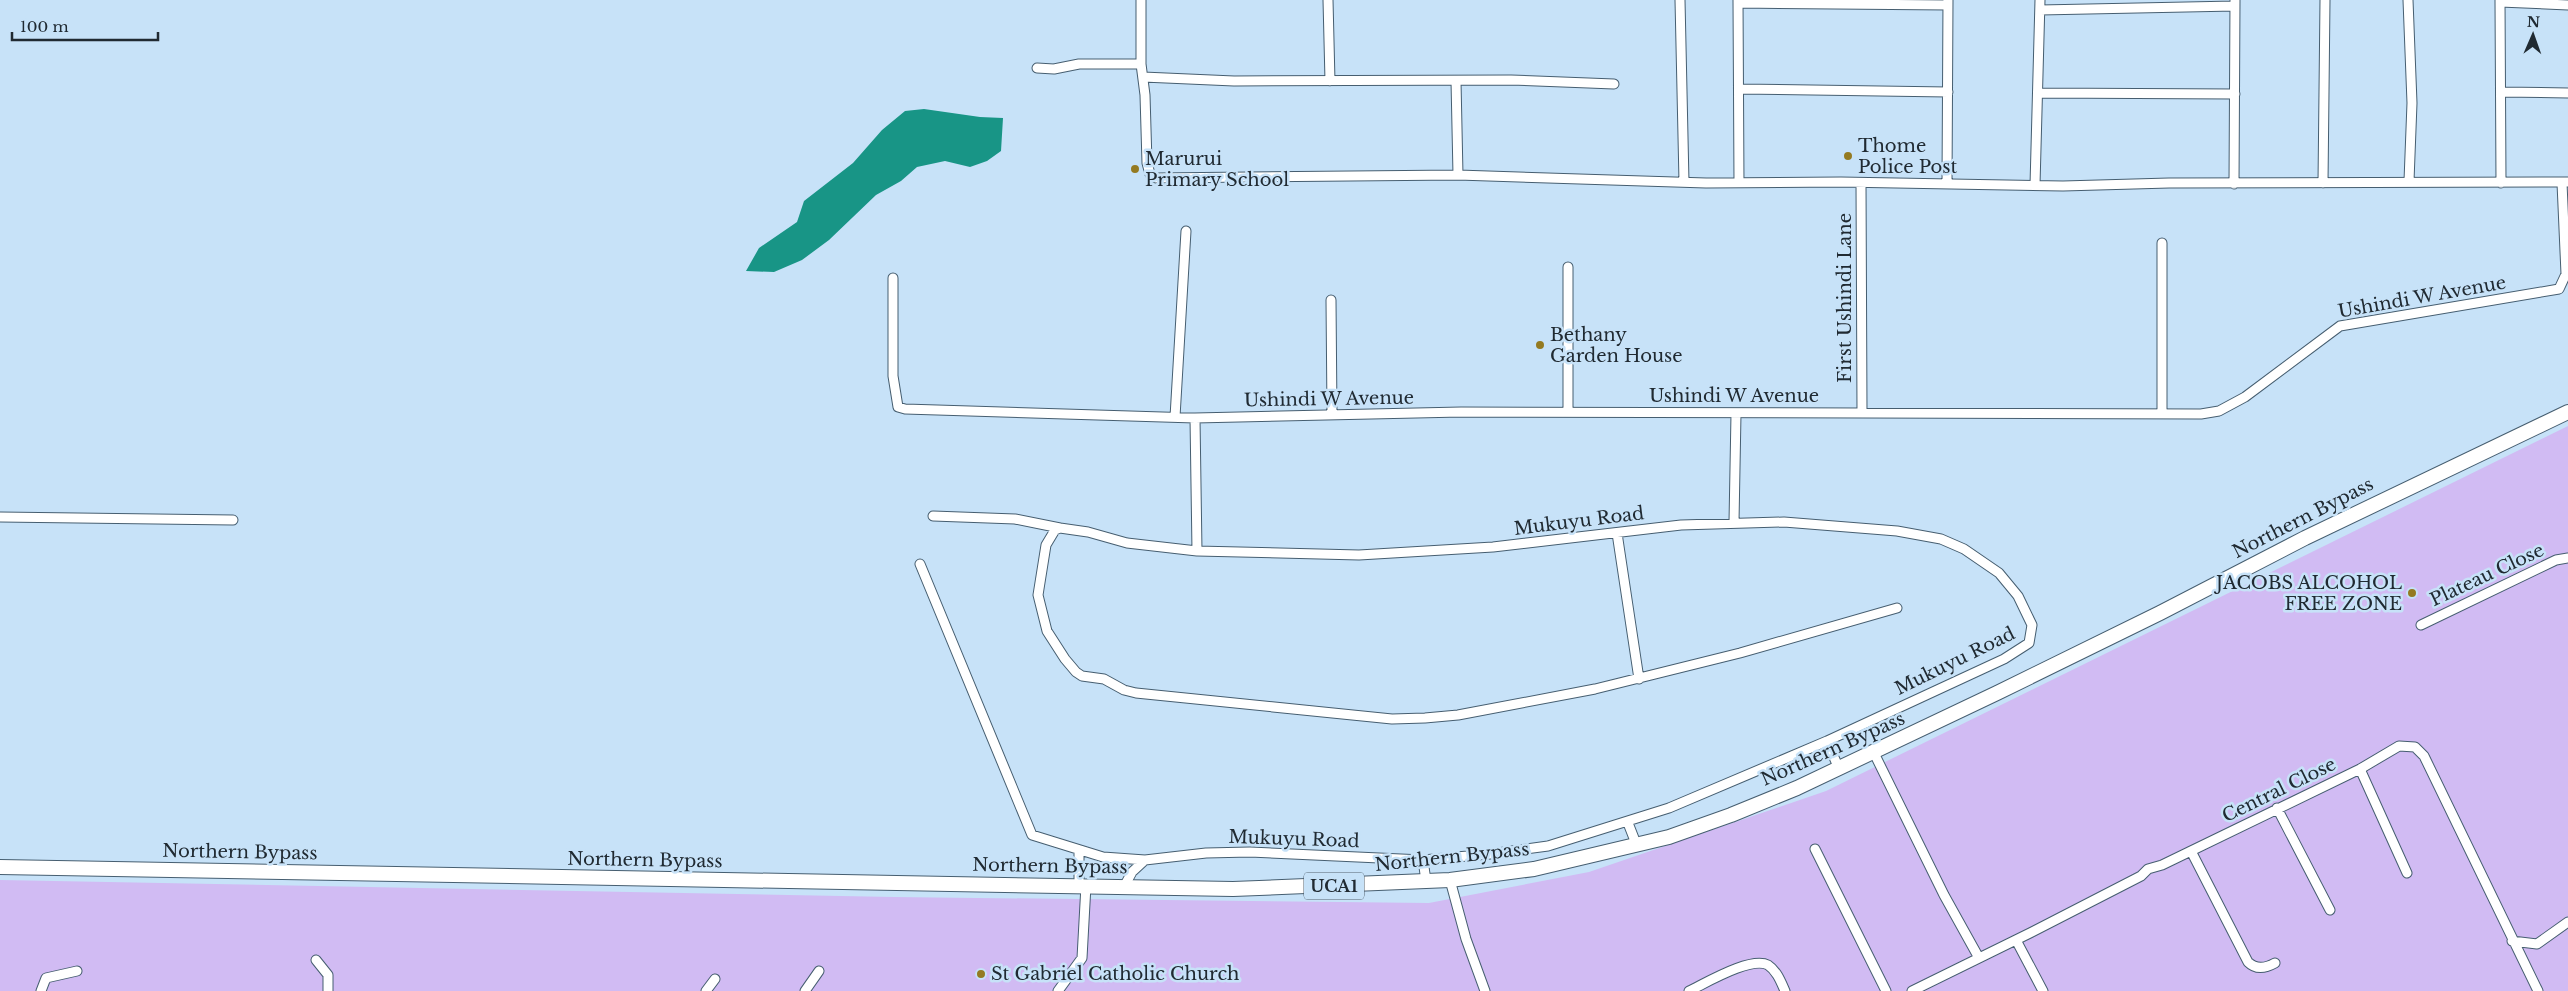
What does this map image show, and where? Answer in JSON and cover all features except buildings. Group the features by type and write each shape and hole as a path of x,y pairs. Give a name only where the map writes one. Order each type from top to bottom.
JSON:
{"main road":[{"name":"Northern Bypass","path":"0,866 1259,888 1450,880 1534,868 1669,837 1732,815 1839,769 2160,613 2305,538 2568,412"}],"street":[{"name":"Ushindi W Avenue","path":"893,278 894,382 897,404 900,408 1195,418 1332,414 1568,412 1736,414 1862,412 2211,413 2229,407 2340,326 2560,289 2566,274 2565,183 2409,181 2234,184 2170,182 2035,185 1739,183 1458,175 1243,179 1152,177 1147,163 1141,64 1141,0"},
{"path":"1328,0 1330,81"},
{"path":"1680,0 1684,182"},
{"path":"2035,185 2040,0"},
{"path":"2322,183 2325,0"},
{"path":"2408,0 2412,103 2409,181"},
{"path":"2501,183 2500,1 2568,5"},
{"path":"1739,183 1738,2 1948,2 1947,184"},
{"path":"2040,10 2235,3 2234,184"},
{"path":"1037,68 1054,69 1079,64 1141,64"},
{"path":"1143,77 1205,80 1512,80 1614,84"},
{"path":"1456,80 1458,175"},
{"path":"1739,89 1948,92"},
{"path":"2501,92 2568,93"},
{"path":"2038,93 2235,94"},
{"name":"First Ushindi Lane","path":"1861,183 1862,412"},
{"path":"1175,417 1186,231"},
{"path":"2162,243 2162,413"},
{"path":"1568,267 1568,412"},
{"path":"1331,300 1332,414"},
{"path":"1734,522 1736,414"},
{"path":"1195,418 1197,551"},
{"name":"Mukuyu Road","path":"920,564 1027,829 1036,838 1103,857 1145,860 1231,852 1423,860 1532,849 1628,823 1669,808 1827,741 2021,649 2031,638 2032,625 2018,596 1999,573 1964,549 1941,539 1897,531 1807,523 1734,522 1616,533 1512,546 1359,555 1197,551 1127,543 1015,519 933,516"},
{"path":"0,517 233,520"},
{"path":"1060,528 1055,530 1046,545 1039,577 1039,603 1047,631 1076,672 1108,681 1124,690 1195,700 1392,719 1425,718 1576,694 1639,679 1897,608"},
{"path":"1616,533 1639,679"},
{"name":"Plateau Close","path":"2421,625 2556,560 2568,558"},
{"path":"1827,741 1839,769"},
{"name":"Central Close","path":"1922,989 2140,876 2148,869 2191,851 2360,768 2399,746 2411,745 2421,752 2538,991"},
{"path":"1874,753 1944,895 1979,958"},
{"path":"2360,768 2407,873"},
{"path":"2277,808 2330,910"},
{"path":"1628,823 1636,846"},
{"path":"1815,849 1886,991"},
{"path":"1058,991 1082,958 1083,885 1079,850"},
{"path":"2191,851 2248,962 2252,966 2261,968 2275,963"},
{"path":"1125,886 1132,872 1145,860"},
{"path":"1423,860 1426,881"},
{"path":"1450,880 1466,939 1485,991"},
{"path":"2512,941 2537,944 2568,922"},
{"path":"2016,940 2043,991"},
{"path":"316,960 328,975 328,991"},
{"path":"1689,991 1744,966 1761,963 1771,967 1777,974 1785,991"},
{"path":"41,991 46,978 77,971"},
{"path":"805,991 819,971"},
{"path":"706,991 714,979"}],"shaded area":[{"path":"924,109 980,117 1003,118 1001,151 987,161 970,167 945,161 917,167 901,181 876,195 829,240 802,260 774,272 746,271 759,248 797,222 804,201 853,163 882,130 905,111"},
{"path":"2568,426 2568,991 0,991 0,880 894,897 1429,903 1589,872 1826,791"}],"place":[{"name":"Thome Police Post","path":"1848,156"},
{"name":"Marurui Primary School","path":"1135,169"},
{"name":"Bethany Garden House","path":"1540,345"},
{"name":"JACOBS ALCOHOL FREE ZONE","path":"2412,593"},
{"name":"St Gabriel Catholic Church","path":"981,974"}]}
